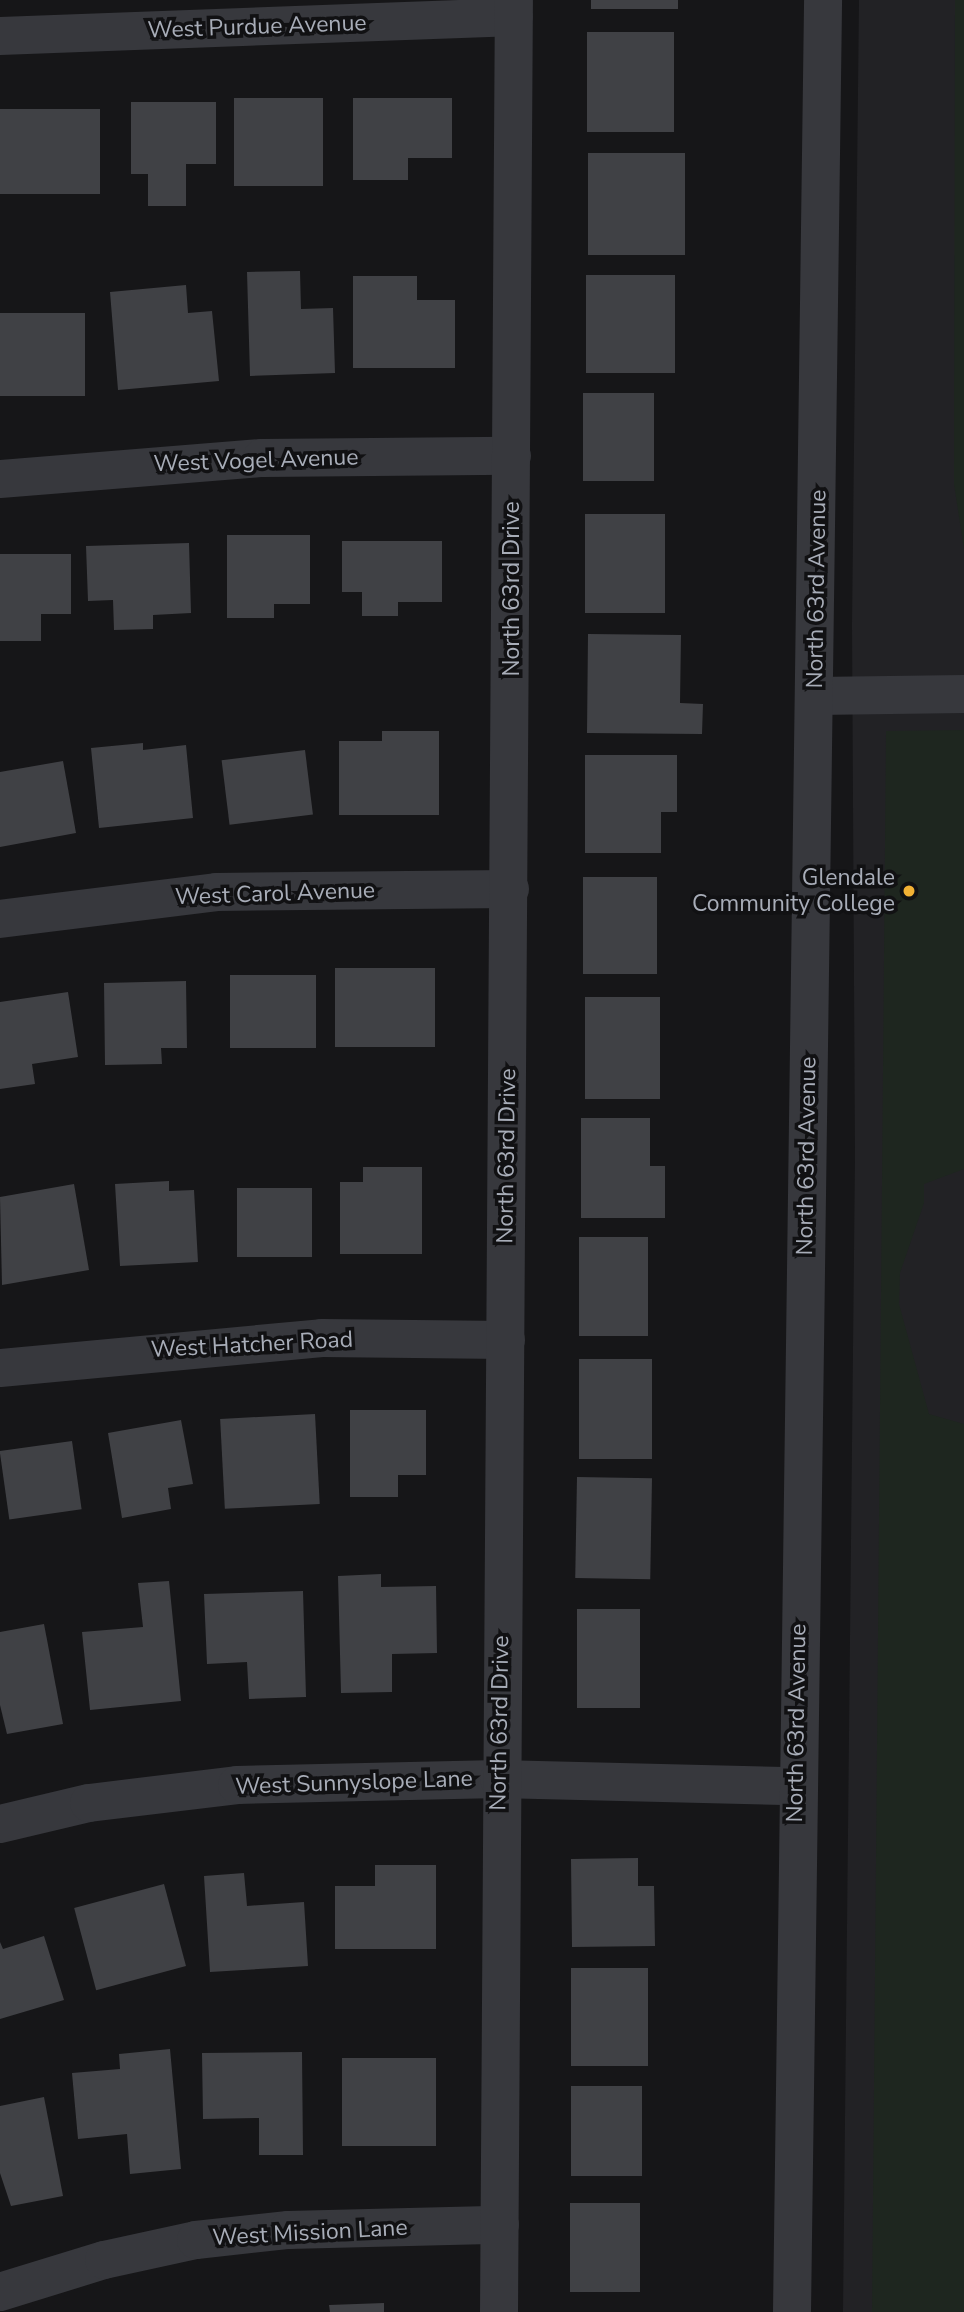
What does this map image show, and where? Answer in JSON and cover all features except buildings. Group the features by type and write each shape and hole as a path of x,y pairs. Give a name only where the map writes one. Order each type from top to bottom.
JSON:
{"street":[{"name":"North 63rd Avenue","path":"792,2312 795,1786 816,696 823,0"},
{"name":"West Purdue Avenue","path":"0,36 514,8"},
{"name":"North 63rd Drive","path":"499,2312 499,1779 510,889 514,8"},
{"name":"West Vogel Avenue","path":"0,479 262,458 513,456"},
{"path":"816,696 964,694"},
{"name":"West Carol Avenue","path":"0,919 216,892 510,889"},
{"name":"West Hatcher Road","path":"0,1368 322,1338 506,1340"},
{"name":"West Sunnyslope Lane","path":"0,1824 89,1803 237,1785 499,1779 795,1786"},
{"name":"West Mission Lane","path":"0,2292 104,2260 197,2240 288,2230 500,2225"}],"shaded area":[{"name":"Glendale Community College","path":"859,0 964,0 964,2312 843,2312 855,1157 852,625"},
{"path":"955,0 964,0 964,549 954,484"},
{"path":"964,730 964,1169 924,1184 924,1203 900,1273 899,1304 929,1414 964,1424 964,2312 872,2312 886,731"}],"place":[{"name":"Glendale Community College","path":"909,891"}]}
